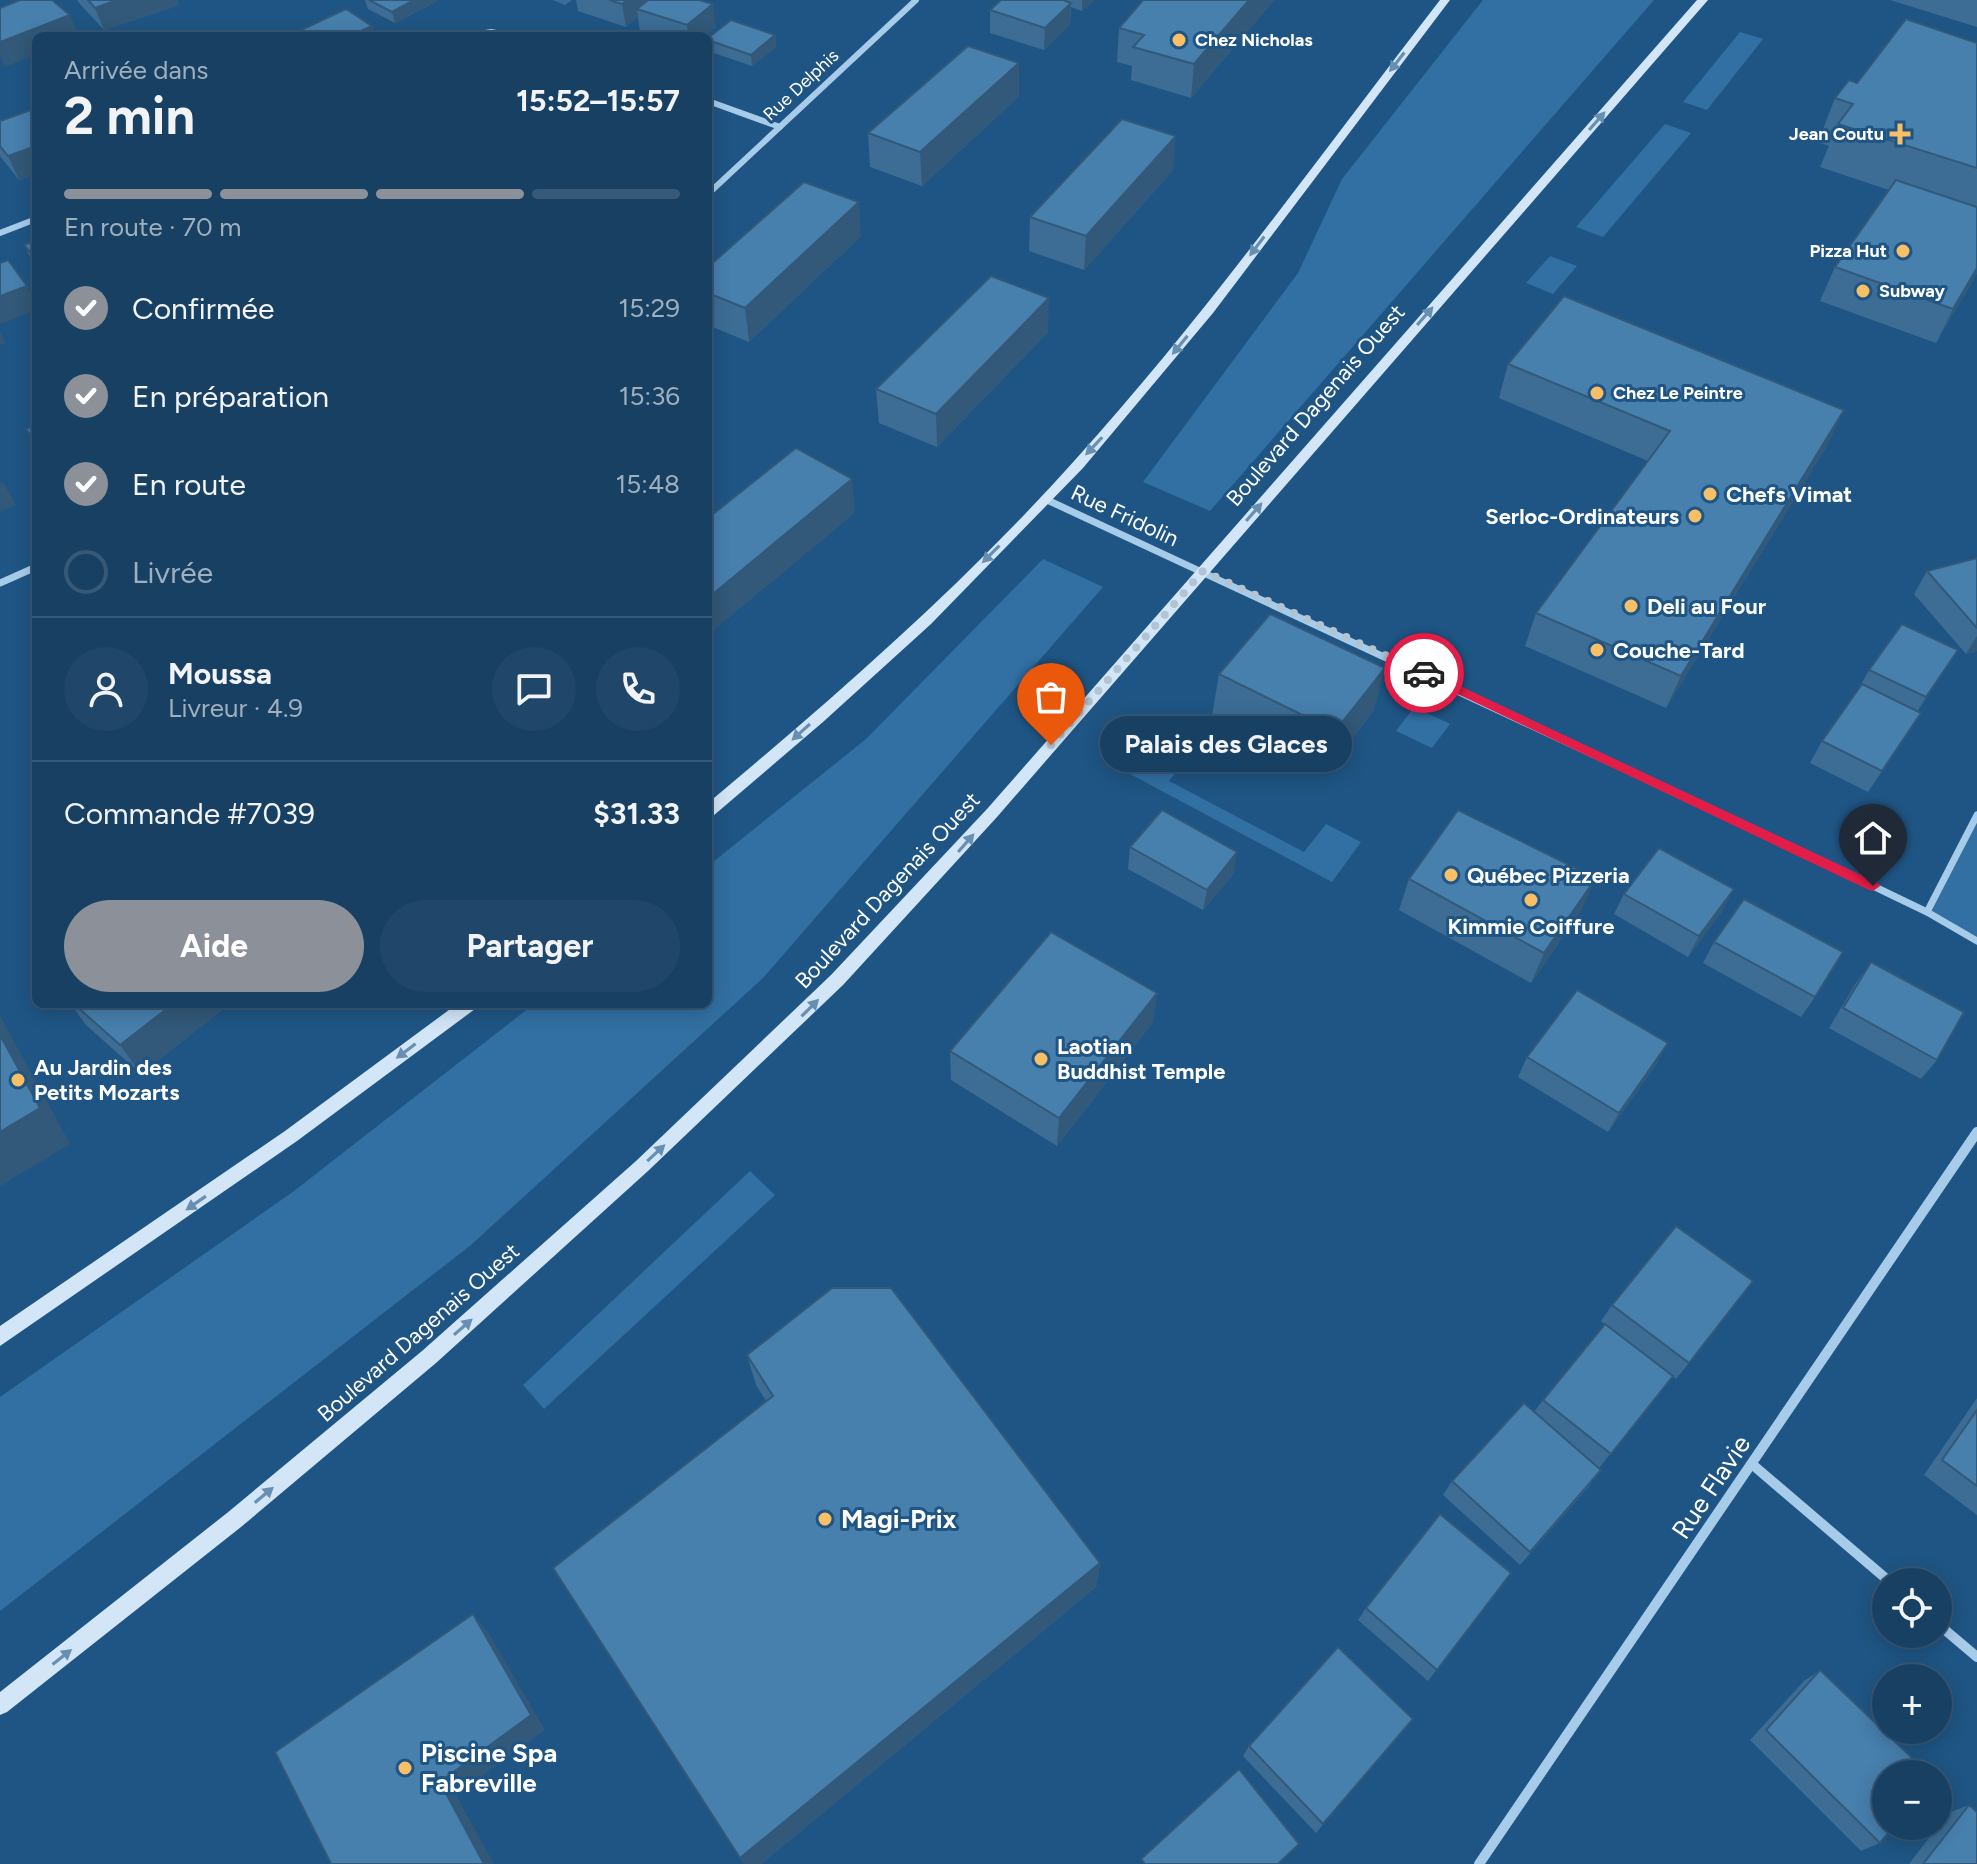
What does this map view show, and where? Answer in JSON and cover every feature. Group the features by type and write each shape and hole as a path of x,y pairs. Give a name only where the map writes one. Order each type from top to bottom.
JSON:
{"main road":[{"path":"712,809 852,687 956,589 1126,411 1185,339 1445,0"},
{"name":"Boulevard Dagenais Ouest","path":"0,1705 234,1520 429,1357 580,1223 787,1030 939,873 1703,0"},
{"path":"0,1337 291,1136 464,1008"}],"street":[{"name":"Rue Delphis","path":"712,190 916,0"},
{"path":"712,102 780,127"},
{"path":"0,233 32,221"},
{"name":"Rue Fridolin","path":"1045,499 1927,912 1977,941"},
{"path":"0,583 32,569"},
{"path":"1927,912 1977,815"},
{"name":"Rue Flavie","path":"1479,1864 1977,1132"},
{"path":"1753,1465 1874,1568"},
{"path":"1952,1636 1977,1657"}],"shaded area":[{"path":"1483,0 1654,0 1210,511 1143,482 1298,273 1342,179"},
{"path":"1740,32 1763,39 1707,110 1683,102"},
{"path":"1665,124 1691,133 1603,237 1576,227"},
{"path":"1550,256 1577,266 1553,294 1526,283"},
{"path":"1043,559 1103,587 763,978 471,1245 0,1611 0,1397 294,1191 529,1008 712,1008 712,863 866,739"},
{"path":"1414,707 1450,724 1432,748 1396,731"},
{"path":"1154,725 1196,747 1169,781 1304,852 1326,824 1361,842 1332,882 1117,767"},
{"path":"1977,815 1977,941 1927,912"},
{"path":"750,1171 775,1195 544,1409 523,1385"}],"building":[{"path":"20,0 52,0 70,15 0,42 0,8"},
{"path":"88,0 117,0 95,8"},
{"path":"369,0 414,0 392,12"},
{"path":"648,0 699,0 713,4 687,25 637,9"},
{"path":"1001,0 1063,0 1071,3 1045,28 990,10"},
{"path":"1143,0 1249,0 1194,64 1133,47 1144,35 1119,28"},
{"path":"346,9 372,26 359,32 301,30"},
{"path":"1906,19 1977,43 1977,168 1838,124 1853,104 1835,98 1849,80 1857,83"},
{"path":"731,20 775,35 751,55 712,41 712,35"},
{"path":"968,46 1019,63 920,152 868,133"},
{"path":"32,109 32,147 8,156 0,146 0,121"},
{"path":"1122,119 1176,136 1086,236 1030,217"},
{"path":"1896,180 1977,207 1977,268 1953,309 1835,267"},
{"path":"804,182 859,202 745,308 712,295 712,263"},
{"path":"32,242 32,254 24,245"},
{"path":"8,260 27,286 0,296 0,263"},
{"path":"991,276 1049,298 936,414 876,389"},
{"path":"1564,296 1844,410 1681,676 1536,613 1670,431 1508,364"},
{"path":"796,448 852,479 712,595 712,515"},
{"path":"1977,558 1977,628 1927,571"},
{"path":"1270,614 1385,668 1335,731 1219,674"},
{"path":"1902,624 1958,650 1926,697 1869,670"},
{"path":"1862,684 1921,713 1882,771 1822,741"},
{"path":"1162,810 1237,852 1207,890 1130,847"},
{"path":"1458,810 1596,878 1544,953 1409,879"},
{"path":"1659,848 1734,889 1699,936 1624,894"},
{"path":"1744,899 1843,952 1815,997 1714,942"},
{"path":"1051,932 1157,993 1059,1118 950,1051"},
{"path":"1871,962 1964,1012 1937,1060 1843,1008"},
{"path":"1577,990 1668,1043 1619,1113 1527,1057"},
{"path":"78,1008 168,1008 120,1045"},
{"path":"0,1035 40,1108 0,1132"},
{"path":"1676,1226 1753,1281 1689,1363 1612,1305"},
{"path":"832,1288 891,1288 1100,1563 740,1858 553,1568 773,1396 747,1355"},
{"path":"1605,1324 1673,1376 1611,1454 1543,1400"},
{"path":"1524,1403 1601,1470 1530,1552 1452,1481"},
{"path":"1977,1410 1977,1486 1942,1460"},
{"path":"1440,1514 1511,1573 1437,1670 1366,1608"},
{"path":"473,1614 531,1715 440,1782 484,1864 331,1864 275,1752"},
{"path":"1338,1647 1413,1719 1323,1824 1249,1746"},
{"path":"1820,1670 1872,1720 1872,1744 1898,1744 1914,1760 1872,1760 1872,1835 1766,1730"},
{"path":"1239,1769 1299,1844 1278,1864 1145,1864 1141,1859"},
{"path":"1969,1805 1977,1812 1977,1864 1923,1864 1942,1840 1952,1840 1952,1827"}],"way so far":[{"path":"1051,745 1203,571 1424,673"}],"place":[{"name":"Chez Nicholas","path":"1179,40"},
{"name":"Jean Coutu","path":"1900,134"},
{"name":"Pizza Hut","path":"1903,251"},
{"name":"Subway","path":"1863,291"},
{"name":"Chez Le Peintre","path":"1597,393"},
{"name":"Chefs Vimat","path":"1710,494"},
{"name":"Serloc-Ordinateurs","path":"1695,516"},
{"name":"Deli au Four","path":"1631,606"},
{"name":"Couche-Tard","path":"1597,650"},
{"name":"Palais des Glaces","path":"1051,745"},
{"name":"Québec Pizzeria","path":"1451,875"},
{"name":"Kimmie Coiffure","path":"1531,900"},
{"name":"Laotian Buddhist Temple","path":"1041,1059"},
{"name":"Au Jardin des Petits Mozarts","path":"18,1080"},
{"name":"Magi-Prix","path":"825,1519"},
{"name":"Piscine Spa Fabreville","path":"405,1768"}],"route":[{"path":"1424,673 1873,886"}]}
